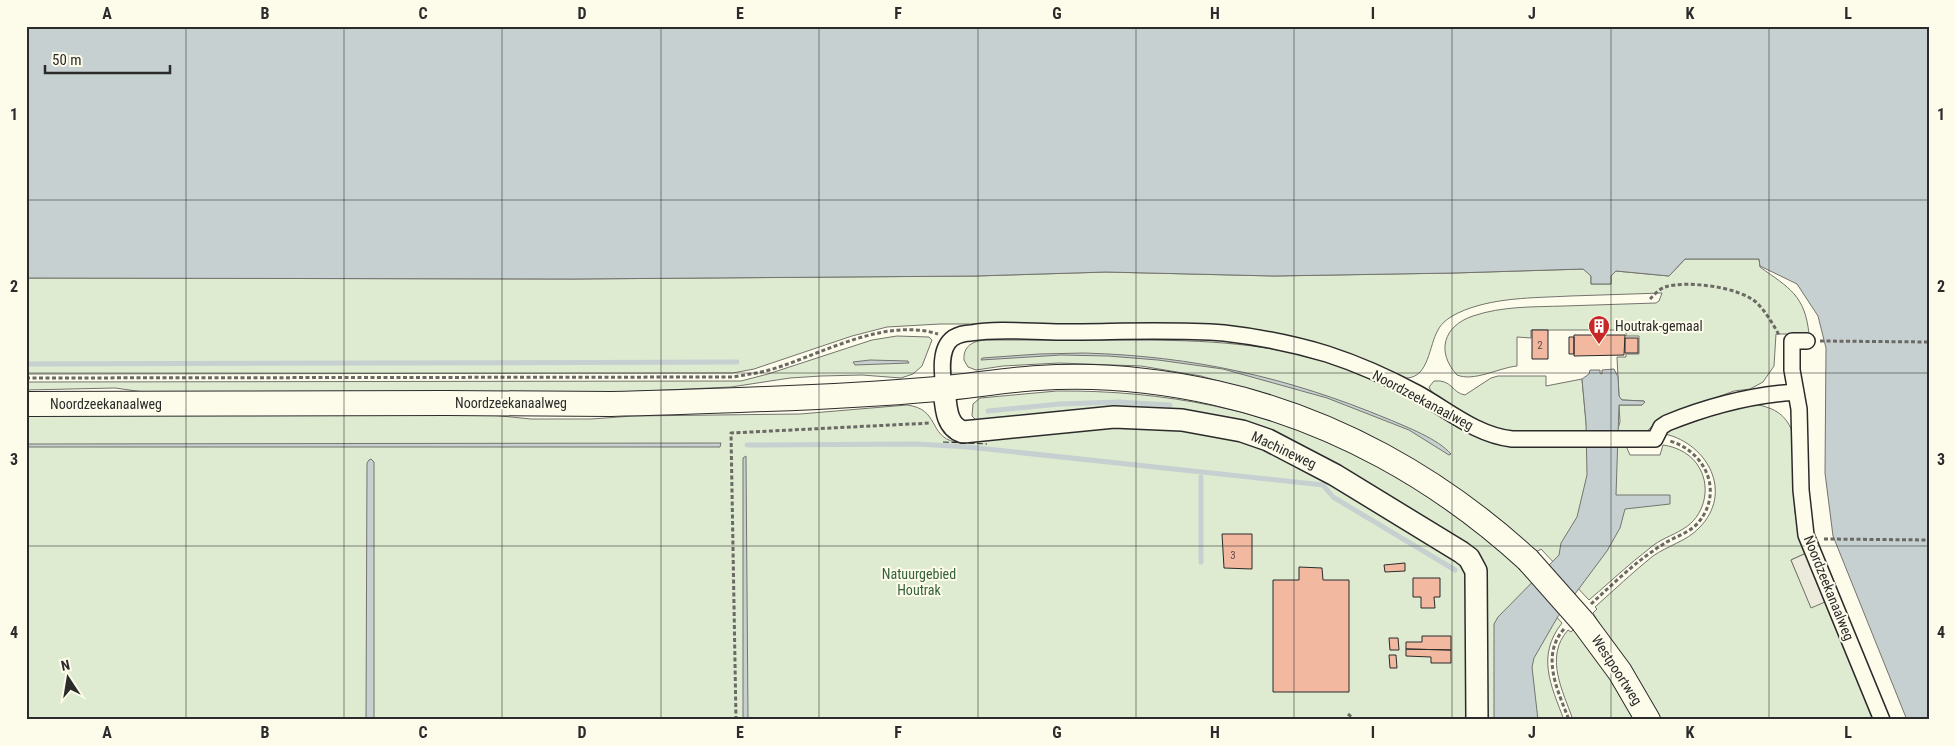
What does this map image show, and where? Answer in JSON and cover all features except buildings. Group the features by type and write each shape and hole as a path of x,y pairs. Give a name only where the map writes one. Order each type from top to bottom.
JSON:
{"main road":[{"name":"Noordzeekanaalweg","path":"26,404 615,404 776,399 944,388 1036,378 1098,377 1163,383 1217,393 1255,403 1326,428 1388,458 1461,505 1528,560"},
{"name":"Westpoortweg","path":"1528,560 1575,621 1620,672 1648,720"}],"street":[{"name":"Noordzeekanaalweg","path":"951,339 972,332 1180,332 1250,336 1301,347 1348,362 1417,393 1472,426 1498,437 1526,440 1655,440"},
{"path":"950,422 944,388 943,358 945,348 951,339"},
{"path":"1792,341 1807,341"},
{"name":"Noordzeekanaalweg","path":"1792,341 1792,370 1800,427 1801,490 1806,535 1882,720"},
{"path":"1655,440 1657,432 1667,423 1716,405 1750,396 1796,392"},
{"name":"Machineweg","path":"950,422 958,430 969,432 1096,418 1131,417 1182,420 1229,428 1254,435 1327,470 1461,552 1474,565 1478,580 1477,720"}],"path":[{"path":"1650,299 1659,290 1676,286 1703,286 1737,292 1757,302 1778,335 1785,340 1792,341"},
{"name":"Noordzeekanaalweg","path":"26,378 733,376 757,373 781,366 847,341 879,333 930,331 951,339"},
{"path":"1807,341 1929,342"},
{"path":"736,720 731,433 950,422"},
{"path":"1568,720 1553,678 1552,658 1554,647 1575,621 1653,551 1694,528 1706,510 1710,489 1708,476 1703,464 1687,448 1668,441 1655,440"},
{"path":"1821,539 1929,540"},
{"path":"1348,714 1355,720"}],"green space":[{"path":"1685,259 1759,259 1760,267 1787,287 1799,301 1804,310 1809,334 1776,334 1774,366 1763,382 1750,389 1734,391 1661,418 1646,432 1617,432 1620,422 1619,405 1642,405 1644,401 1622,400 1619,397 1617,357 1626,357 1626,354 1639,354 1639,336 1626,336 1626,330 1531,330 1531,338 1517,337 1517,366 1471,377 1457,375 1450,366 1445,349 1449,333 1455,326 1463,320 1484,313 1530,307 1656,303 1659,301 1662,293 1528,298 1499,301 1471,308 1446,320 1435,336 1420,372 1407,378 1342,351 1290,336 1260,330 1176,324 940,324 887,327 852,336 754,369 733,373 26,374 26,278 573,279 976,276 1106,272 1274,276 1584,269 1591,276 1591,284 1611,284 1611,276 1616,271 1669,276"},
{"path":"897,336 929,337 932,340 922,366 913,374 901,378 862,375 821,376 790,378 731,387 602,393 165,395 115,388 26,390 26,382 741,381 872,340"},
{"path":"985,340 1200,341 1250,346 1301,355 1327,362 1375,381 1409,398 1467,432 1496,444 1626,446 1630,455 1660,455 1663,445 1685,452 1700,469 1705,485 1704,502 1701,510 1690,524 1654,545 1589,600 1541,549 1538,551 1529,547 1310,409 1201,376 1141,366 1059,363 1003,366 976,370 968,367 964,360 965,351 973,343"},
{"path":"1498,376 1546,376 1546,386 1582,379 1587,432 1507,432 1485,425 1437,396 1429,387 1434,381 1445,382 1457,392 1465,395 1491,378"},
{"path":"1057,391 1136,394 1175,399 1214,406 1290,426 1363,456 1436,502 1480,533 1520,569 1532,583 1529,587 1562,623 1554,635 1550,647 1548,671 1564,720 1484,720 1484,564 1480,557 1269,432 978,422 972,416 973,404 980,398"},
{"path":"1753,404 1772,409 1782,415 1792,431 1795,512 1806,553 1791,560 1811,607 1826,601 1877,720 1659,720 1593,613 1597,609 1595,607 1653,556 1694,533 1709,514 1715,500 1715,486 1711,472 1704,459 1693,448 1680,439 1665,434 1666,432 1724,411"},
{"name":"Natuurgebied Houtrak","path":"907,405 917,407 925,412 941,434 955,442 1069,428 1178,427 1272,449 1439,546 1468,571 1470,720 26,720 26,413 481,414 531,419 591,419 633,416 800,414"},
{"path":"1568,630 1571,632 1573,630 1583,639 1601,661 1637,720 1573,720 1561,686 1556,663 1557,651 1561,640"}],"shaded area":[{"path":"26,26 1929,26 1929,720 1907,720 1833,536 1825,473 1826,348 1818,316 1797,284 1760,266 1759,259 1685,259 1669,276 1616,271 1611,276 1611,284 1591,284 1591,276 1583,269 1274,276 1106,272 976,276 573,279 26,278"},
{"path":"1084,353 1124,355 1201,364 1276,380 1313,391 1396,422 1430,438 1451,454 1449,455 1409,430 1327,398 1223,369 1158,360 1108,356 1061,355 981,360 982,358 1039,354"},
{"path":"870,360 908,361 909,363 855,365 853,362"},
{"path":"1614,369 1618,377 1619,396 1622,400 1645,402 1642,405 1619,405 1616,495 1670,495 1670,504 1625,509 1620,528 1607,551 1557,618 1534,658 1532,667 1538,720 1494,720 1494,624 1498,617 1559,555 1561,543 1577,517 1587,475 1586,423 1582,379 1589,374 1590,370 1600,370 1602,374 1602,370"},
{"path":"721,443 720,447 26,447 26,444"},
{"path":"746,456 748,720 743,720 743,458"},
{"path":"371,459 374,462 374,720 366,720 367,463"},
{"path":"1813,550 1832,599 1811,608 1791,560"}],"waterway":[{"path":"26,364 737,362"},
{"path":"988,411 1060,404 1119,402 1170,405"},
{"path":"747,445 917,444 968,447 1323,485 1333,497 1455,570"},
{"path":"1201,477 1201,562"}],"fence":[{"path":"943,442 987,444"}],"place":[{"name":"Houtrak-gemaal","path":"1599,345"}]}
